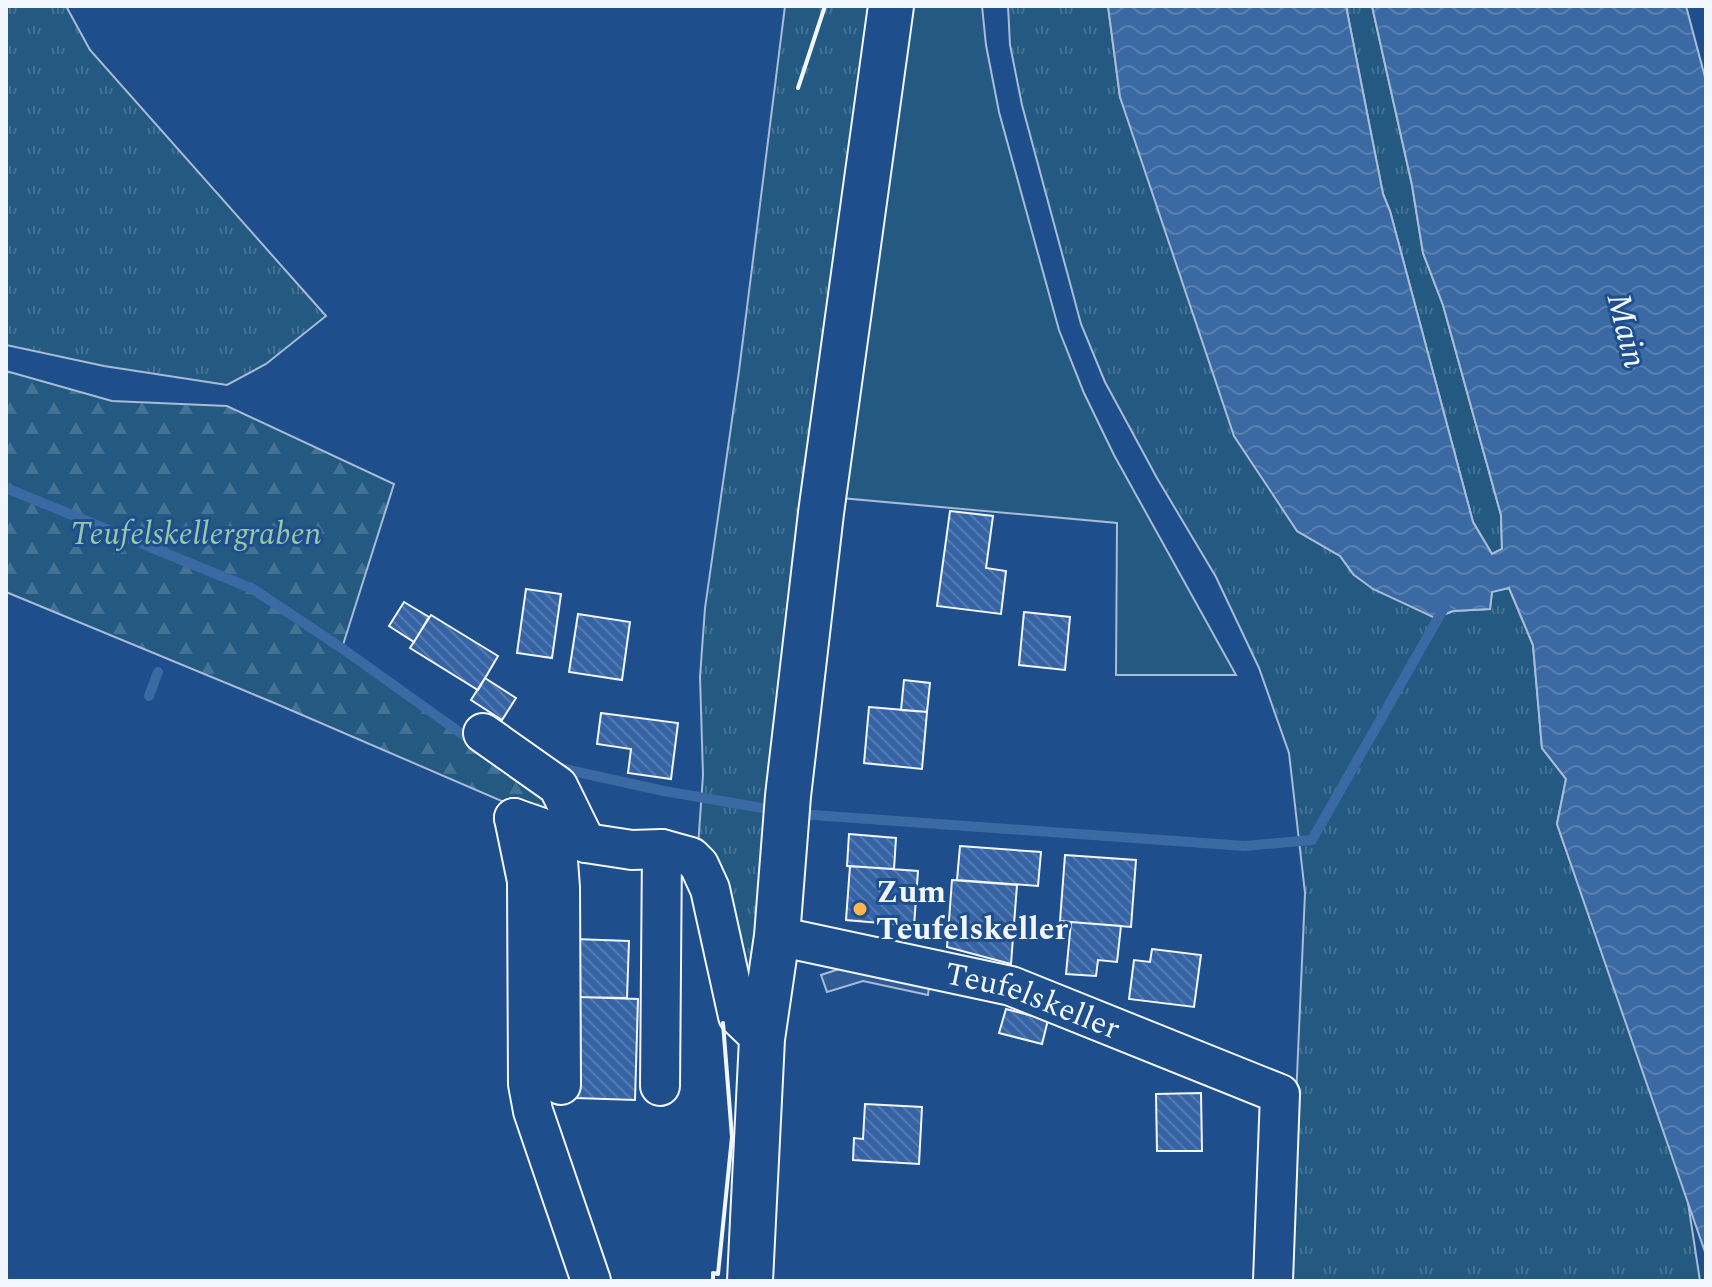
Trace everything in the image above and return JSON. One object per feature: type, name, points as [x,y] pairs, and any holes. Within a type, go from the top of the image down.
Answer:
[{"type":"main road","points":[[750,1281],[762,1039],[777,936],[786,825],[821,513],[891,6]]},
{"type":"street","points":[[483,733],[558,786],[571,838],[560,888],[561,1085]]},
{"type":"street","points":[[591,1281],[533,1111],[528,1084],[527,881],[514,818],[571,838],[632,850],[662,849],[691,857],[699,865],[710,889],[738,1016],[762,1039]]},
{"type":"street","points":[[660,1086],[662,849]]},
{"type":"street","name":"Teufelskeller","points":[[777,936],[1011,986],[1280,1094],[1273,1281]]},
{"type":"green space","points":[[6,6],[66,6],[90,50],[326,316],[266,364],[227,385],[104,366],[6,345]]},
{"type":"green space","points":[[785,6],[879,6],[760,980],[740,980],[698,847],[703,775],[700,677],[705,608],[739,371]]},
{"type":"green space","points":[[910,6],[982,6],[999,112],[1059,330],[1084,393],[1114,455],[1236,675],[1116,675],[1117,523],[841,498]]},
{"type":"green space","points":[[1008,6],[1108,6],[1120,97],[1297,531],[1340,556],[1354,575],[1435,618],[1453,611],[1490,609],[1492,591],[1509,588],[1533,645],[1542,748],[1566,779],[1557,824],[1687,1196],[1700,1281],[1288,1281],[1305,893],[1289,753],[1259,668],[1216,577],[1105,382],[1081,324],[1022,105],[1010,45]]},
{"type":"green space","points":[[1346,6],[1372,6],[1412,185],[1423,253],[1443,305],[1501,515],[1502,549],[1492,554],[1473,522],[1383,194]]},
{"type":"green space","name":"Teufelskellergraben","points":[[6,371],[112,401],[227,406],[394,484],[342,648],[490,753],[544,765],[548,821],[6,592]]},
{"type":"shaded area","points":[[864,961],[930,978],[928,995],[863,981],[827,992],[821,975]]},
{"type":"water","name":"Main","points":[[1108,6],[1346,6],[1383,194],[1473,522],[1492,554],[1502,549],[1501,515],[1443,305],[1423,253],[1412,185],[1372,6],[1686,6],[1706,81],[1706,1255],[1557,824],[1566,779],[1542,748],[1533,645],[1509,588],[1492,592],[1490,609],[1453,611],[1435,618],[1373,589],[1354,575],[1340,556],[1297,531],[1234,436],[1120,97]]},
{"type":"building","points":[[950,511],[993,516],[986,568],[1006,571],[1001,614],[937,606]]},
{"type":"building","points":[[526,589],[561,594],[552,658],[517,653]]},
{"type":"building","points":[[404,602],[429,617],[414,642],[389,626]]},
{"type":"building","points":[[1024,612],[1070,617],[1065,670],[1019,665]]},
{"type":"building","points":[[578,614],[630,622],[622,680],[569,672]]},
{"type":"building","points":[[431,615],[498,656],[478,690],[410,648]]},
{"type":"building","points":[[485,678],[516,698],[502,720],[471,700]]},
{"type":"building","points":[[904,680],[930,683],[927,712],[901,710]]},
{"type":"building","points":[[869,707],[927,712],[922,769],[864,763]]},
{"type":"building","points":[[601,713],[678,723],[671,779],[628,773],[631,749],[597,744]]},
{"type":"building","points":[[849,834],[896,838],[894,869],[847,866]]},
{"type":"building","points":[[960,846],[1041,852],[1038,886],[957,880]]},
{"type":"building","points":[[1065,855],[1136,860],[1131,927],[1060,921]]},
{"type":"building","points":[[850,866],[918,871],[914,926],[846,920]]},
{"type":"building","points":[[952,880],[1017,885],[1011,964],[947,947]]},
{"type":"building","points":[[1071,922],[1121,926],[1117,962],[1098,960],[1096,976],[1066,974]]},
{"type":"building","points":[[575,939],[629,941],[627,998],[574,997]]},
{"type":"building","points":[[1152,949],[1201,955],[1194,1007],[1129,999],[1134,960],[1150,962]]},
{"type":"building","points":[[579,997],[638,999],[635,1100],[576,1098]]},
{"type":"building","points":[[1006,1009],[1048,1020],[1042,1044],[999,1033]]},
{"type":"building","points":[[1201,1093],[1202,1151],[1157,1151],[1156,1094]]},
{"type":"building","points":[[865,1104],[922,1107],[919,1164],[853,1160],[854,1138],[863,1139]]},
{"type":"waterway","points":[[6,488],[253,589],[476,744]]},
{"type":"waterway","points":[[799,814],[1245,846],[1312,840],[1445,606]]},
{"type":"waterway","points":[[149,696],[158,672]]},
{"type":"waterway","points":[[559,768],[664,791],[779,811]]},
{"type":"wall","points":[[798,88],[825,6]]},
{"type":"wall","points":[[713,1281],[713,1273],[718,1274],[732,1137],[723,1023]]},
{"type":"place","name":"Zum Teufelskeller","points":[[860,909]]}]
